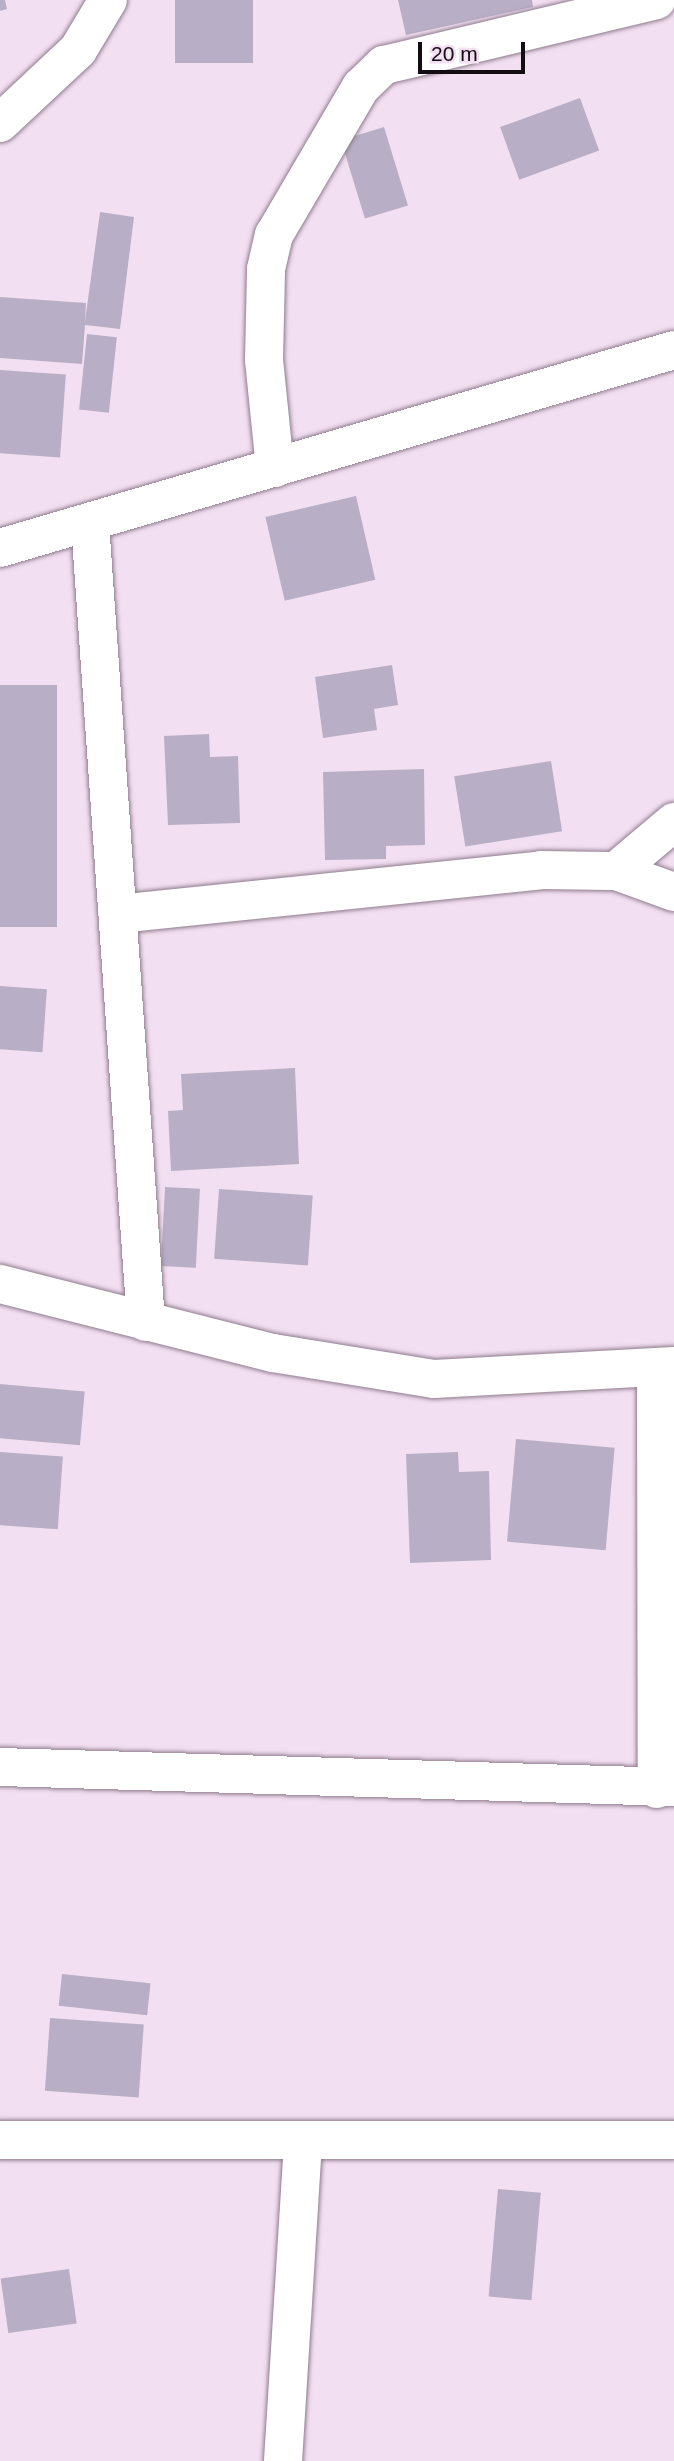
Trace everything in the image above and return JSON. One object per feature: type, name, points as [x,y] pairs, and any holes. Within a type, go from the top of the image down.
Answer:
[{"type":"street","points":[[0,123],[78,50],[108,0]]},
{"type":"street","points":[[275,468],[264,360],[266,269],[274,235],[361,87],[384,65],[656,0]]},
{"type":"street","points":[[0,548],[674,350]]},
{"type":"street","points":[[90,523],[146,1322]]},
{"type":"street","points":[[616,871],[674,822]]},
{"type":"street","points":[[118,914],[541,870],[616,871],[674,892]]},
{"type":"street","points":[[0,1284],[273,1353],[434,1378],[665,1367],[666,1788],[0,1767]]},
{"type":"street","points":[[0,2140],[674,2140]]},
{"type":"street","points":[[283,2461],[303,2142]]},
{"type":"building","points":[[0,0],[5,0],[7,9],[0,11]]},
{"type":"building","points":[[175,0],[253,0],[253,63],[175,63]]},
{"type":"building","points":[[398,0],[532,0],[533,7],[406,35]]},
{"type":"building","points":[[580,98],[599,151],[519,180],[500,127]]},
{"type":"building","points":[[384,127],[408,205],[365,219],[341,140]]},
{"type":"building","points":[[100,212],[134,217],[120,329],[85,325],[82,364],[0,358],[0,297],[86,303],[85,321]]},
{"type":"building","points":[[87,334],[117,337],[109,413],[79,410]]},
{"type":"building","points":[[0,370],[66,375],[60,457],[0,453]]},
{"type":"building","points":[[356,496],[375,580],[285,601],[265,517]]},
{"type":"building","points":[[392,665],[398,705],[374,709],[377,730],[323,738],[315,677]]},
{"type":"building","points":[[0,685],[57,685],[57,927],[0,927]]},
{"type":"building","points":[[209,734],[210,757],[238,756],[240,823],[168,825],[164,736]]},
{"type":"building","points":[[551,761],[562,831],[465,846],[454,776]]},
{"type":"building","points":[[424,769],[425,845],[386,846],[386,859],[325,860],[323,772]]},
{"type":"building","points":[[0,986],[47,989],[42,1052],[0,1049]]},
{"type":"building","points":[[295,1068],[299,1164],[171,1171],[168,1111],[183,1110],[181,1074]]},
{"type":"building","points":[[165,1187],[200,1189],[196,1268],[161,1266]]},
{"type":"building","points":[[219,1189],[313,1196],[308,1265],[214,1259]]},
{"type":"building","points":[[0,1384],[85,1391],[80,1445],[0,1438]]},
{"type":"building","points":[[516,1439],[615,1448],[606,1550],[507,1542]]},
{"type":"building","points":[[0,1452],[63,1456],[58,1529],[0,1525]]},
{"type":"building","points":[[458,1452],[459,1472],[489,1471],[491,1560],[410,1563],[406,1454]]},
{"type":"building","points":[[62,1974],[151,1983],[147,2015],[59,2006]]},
{"type":"building","points":[[50,2018],[144,2025],[139,2097],[45,2091]]},
{"type":"building","points":[[498,2189],[541,2193],[531,2300],[489,2297]]},
{"type":"building","points":[[69,2269],[77,2323],[8,2333],[1,2279]]}]
